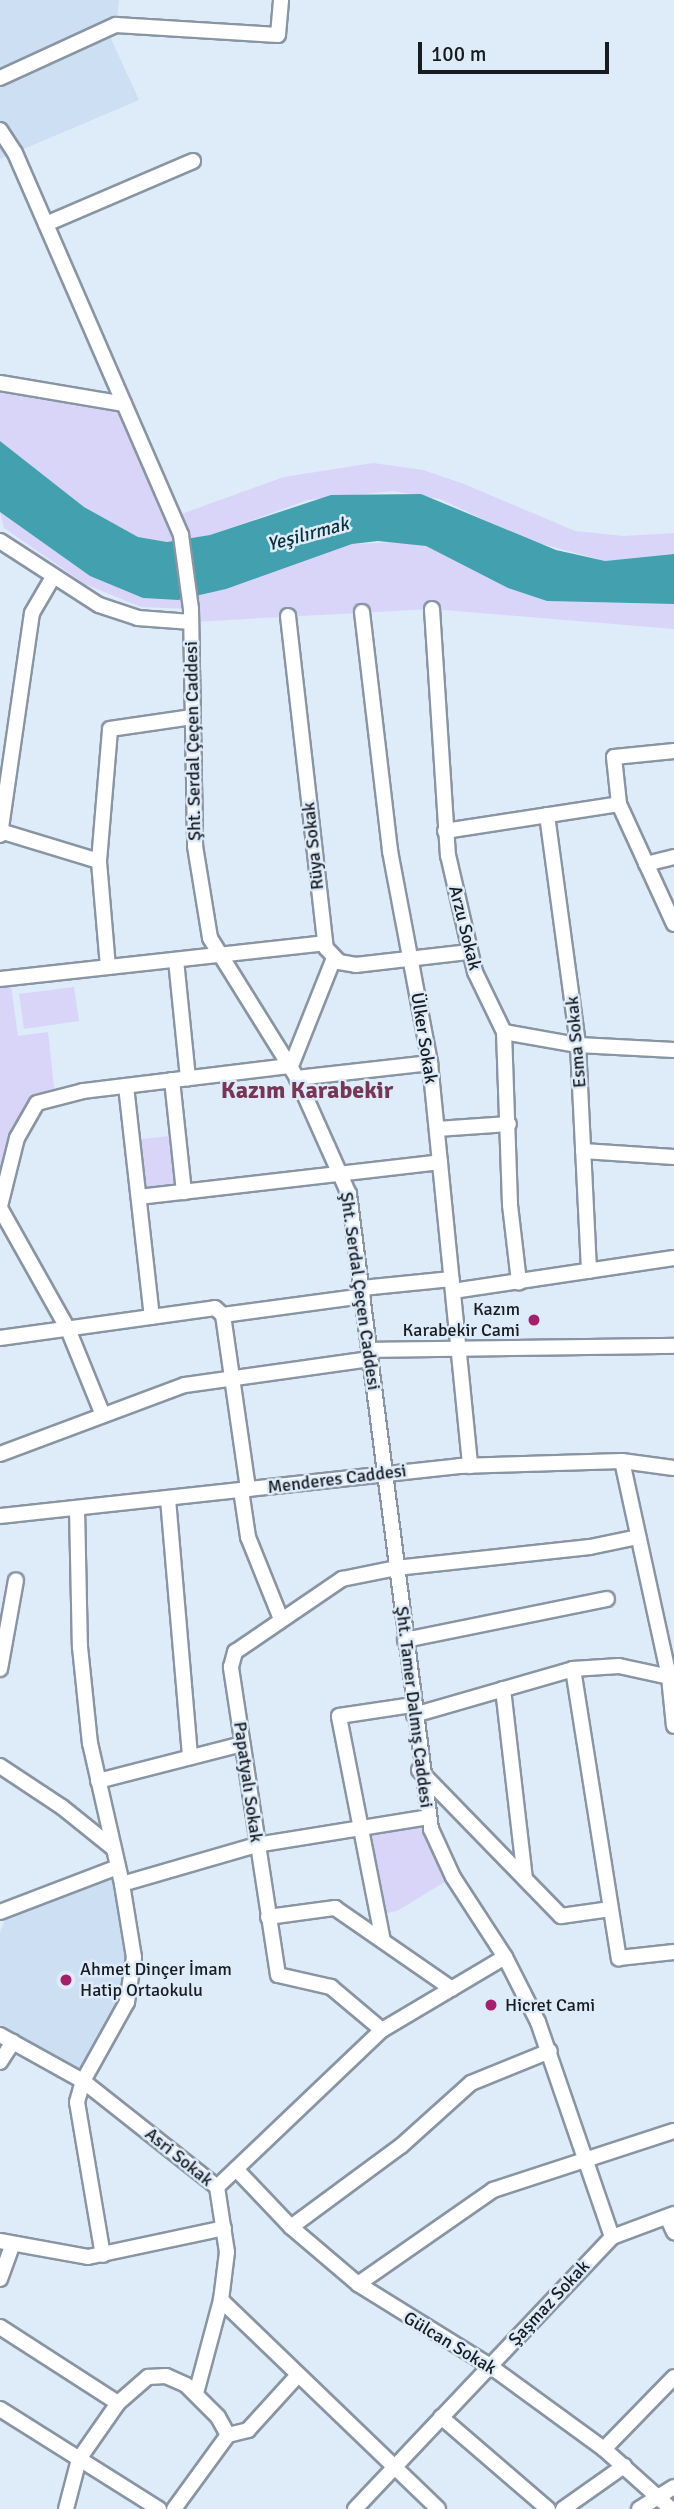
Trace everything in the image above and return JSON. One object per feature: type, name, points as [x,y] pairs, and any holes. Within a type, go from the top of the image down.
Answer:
[{"type":"street","points":[[0,78],[116,25],[278,35],[281,0]]},
{"type":"street","points":[[0,130],[15,153],[124,404]]},
{"type":"street","points":[[46,225],[193,161]]},
{"type":"street","points":[[0,383],[124,404]]},
{"type":"street","name":"Şht. Serdal Çeçen Caddesi","points":[[124,404],[181,535],[190,599],[199,888],[218,955],[294,1072],[342,1173],[363,1292],[384,1473]]},
{"type":"street","points":[[0,541],[53,576],[118,613],[191,621]]},
{"type":"street","points":[[53,576],[32,613],[0,833],[99,861]]},
{"type":"street","name":"Arzu Sokak","points":[[432,609],[445,831],[469,952],[504,1032],[510,1205],[519,1282]]},
{"type":"street","name":"Ülker Sokak","points":[[362,611],[390,851],[430,1063],[470,1466]]},
{"type":"street","name":"Rüya Sokak","points":[[288,615],[324,943],[334,958]]},
{"type":"street","points":[[108,967],[99,861],[110,730],[192,717]]},
{"type":"street","points":[[674,751],[614,757],[619,804],[674,924]]},
{"type":"street","points":[[445,831],[619,804]]},
{"type":"street","name":"Esma Sokak","points":[[547,815],[578,1045],[589,1271]]},
{"type":"street","points":[[646,864],[674,857]]},
{"type":"street","points":[[0,979],[324,943]]},
{"type":"street","points":[[294,1072],[334,958],[356,965],[469,952]]},
{"type":"street","points":[[176,960],[188,1078]]},
{"type":"street","points":[[504,1032],[578,1045],[674,1050]]},
{"type":"street","points":[[103,1415],[68,1329],[0,1207],[17,1138],[32,1107],[62,1095],[188,1078],[430,1063]]},
{"type":"street","points":[[172,1080],[184,1192]]},
{"type":"street","points":[[126,1086],[152,1317]]},
{"type":"street","points":[[437,1129],[509,1124]]},
{"type":"street","points":[[583,1151],[674,1157]]},
{"type":"street","points":[[139,1197],[440,1162]]},
{"type":"street","points":[[223,1315],[363,1292],[519,1282],[674,1258]]},
{"type":"street","points":[[0,1338],[215,1308],[223,1315],[233,1379],[248,1537],[281,1619]]},
{"type":"street","points":[[0,1454],[185,1385],[369,1354],[458,1347],[674,1346]]},
{"type":"street","points":[[622,1461],[671,1678],[674,1726]]},
{"type":"street","name":"Menderes Caddesi","points":[[0,1516],[384,1473],[470,1466],[622,1461],[674,1468]]},
{"type":"street","name":"Şht. Tamer Dalmış Caddesi","points":[[384,1473],[419,1770],[428,1816],[453,1877],[505,1957],[550,2051],[612,2237]]},
{"type":"street","points":[[168,1499],[190,1758]]},
{"type":"street","points":[[77,1508],[80,1647],[98,1781],[122,1884],[133,1948],[131,1986],[118,2021],[83,2081],[77,2102],[103,2255]]},
{"type":"street","name":"Papatyalı Sokak","points":[[382,2030],[331,1987],[278,1975],[256,1845],[233,1656],[239,1647],[342,1579],[396,1568],[518,1557],[638,1536]]},
{"type":"street","points":[[0,1669],[16,1580]]},
{"type":"street","points":[[405,1640],[607,1599]]},
{"type":"street","points":[[383,1941],[358,1828],[338,1716],[413,1710],[573,1669],[618,1666],[671,1678]]},
{"type":"street","points":[[573,1669],[620,1958],[674,1952]]},
{"type":"street","points":[[503,1689],[525,1880]]},
{"type":"street","points":[[98,1781],[242,1744]]},
{"type":"street","points":[[0,1766],[62,1807],[113,1848]]},
{"type":"street","points":[[419,1770],[561,1916],[611,1909]]},
{"type":"street","points":[[122,1884],[256,1845],[428,1816]]},
{"type":"street","points":[[0,1912],[118,1867]]},
{"type":"street","points":[[268,1917],[335,1908],[452,1989]]},
{"type":"street","points":[[217,2188],[382,2030],[505,1957]]},
{"type":"street","name":"Asri Sokak","points":[[0,2035],[83,2081],[217,2188],[228,2252],[221,2300],[196,2393]]},
{"type":"street","points":[[0,2062],[13,2042]]},
{"type":"street","points":[[291,2227],[401,2146],[471,2082],[550,2051]]},
{"type":"street","points":[[358,2284],[493,2190],[587,2156],[674,2131]]},
{"type":"street","name":"Gülcan Sokak","points":[[236,2169],[291,2227],[358,2284],[490,2366],[604,2449],[671,2509]]},
{"type":"street","points":[[671,2215],[674,2232]]},
{"type":"street","name":"Şaşmaz Sokak","points":[[355,2509],[612,2237],[671,2215]]},
{"type":"street","points":[[0,2279],[6,2244],[73,2256],[103,2255],[224,2228]]},
{"type":"street","points":[[221,2300],[438,2509]]},
{"type":"street","points":[[0,2328],[118,2403]]},
{"type":"street","points":[[66,2509],[79,2459],[118,2403],[156,2375],[176,2379],[196,2393],[228,2435]]},
{"type":"street","points":[[174,2509],[228,2435],[248,2431],[298,2375]]},
{"type":"street","points":[[604,2449],[674,2377]]},
{"type":"street","points":[[0,2409],[159,2509]]},
{"type":"street","points":[[441,2417],[548,2509]]},
{"type":"street","points":[[563,2509],[624,2466]]},
{"type":"street","points":[[639,2509],[674,2487]]},
{"type":"shaded area","points":[[0,0],[119,0],[116,25],[107,30],[139,100],[0,159]]},
{"type":"shaded area","points":[[0,393],[128,414],[173,517],[284,477],[373,463],[423,470],[464,484],[575,531],[624,536],[674,533],[674,554],[605,561],[527,540],[440,499],[393,491],[308,500],[211,535],[167,542],[138,537],[84,507],[0,441]]},
{"type":"shaded area","points":[[0,512],[90,576],[143,598],[175,600],[209,593],[352,544],[400,542],[426,546],[508,588],[547,601],[674,604],[674,629],[432,609],[191,622],[190,609],[141,607],[85,584],[4,528]]},
{"type":"shaded area","points":[[10,978],[18,1036],[48,1032],[55,1096],[37,1103],[0,1206],[0,979]]},
{"type":"shaded area","points":[[74,987],[79,1021],[24,1029],[19,994]]},
{"type":"shaded area","points":[[178,1135],[184,1192],[139,1197],[132,1140]]},
{"type":"shaded area","points":[[428,1817],[453,1877],[397,1911],[377,1915],[358,1827]]},
{"type":"shaded area","name":"Ahmet Dinçer İmam Hatip Ortaokulu","points":[[118,1867],[133,1973],[83,2081],[0,2035],[0,1933],[9,1908]]},
{"type":"water","name":"Yeşilırmak","points":[[0,441],[84,507],[138,537],[167,542],[210,535],[331,495],[421,494],[556,550],[605,561],[674,554],[674,604],[547,601],[508,588],[426,546],[378,541],[352,544],[226,589],[178,600],[143,598],[90,576],[0,512]]},
{"type":"place","name":"Kazım Karabekir Cami","points":[[534,1320]]},
{"type":"place","name":"Ahmet Dinçer İmam Hatip Ortaokulu","points":[[66,1980]]},
{"type":"place","name":"Hicret Cami","points":[[491,2005]]},
{"type":"district","name":"Kazım Karabekir","points":[[307,1091]]}]
